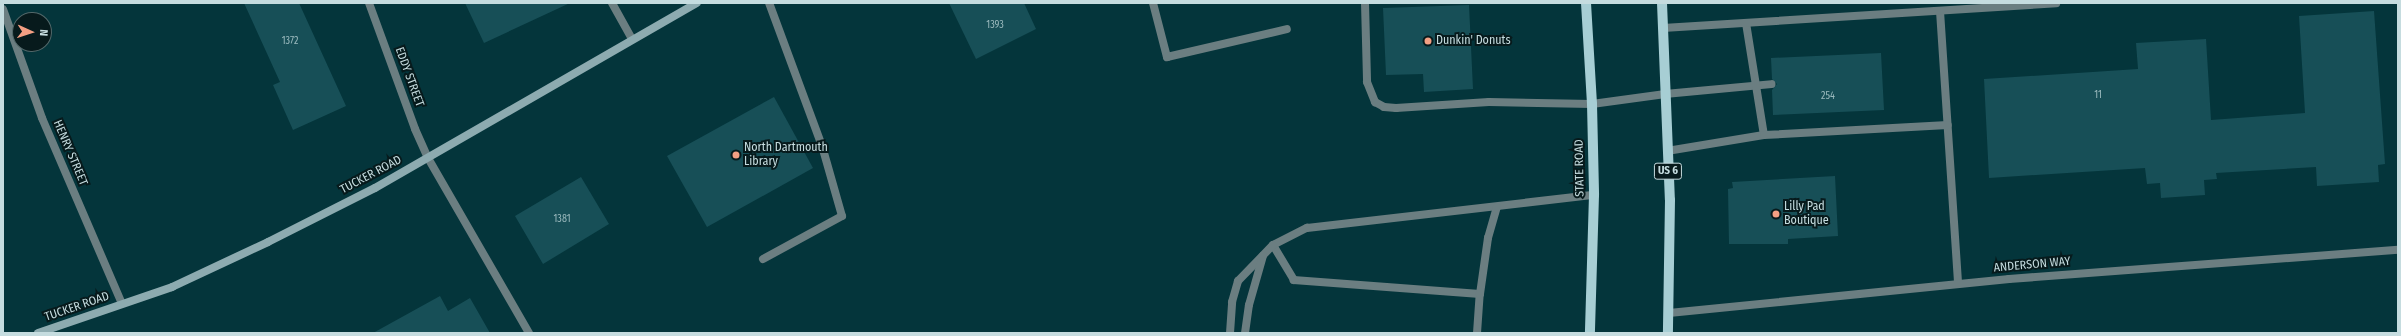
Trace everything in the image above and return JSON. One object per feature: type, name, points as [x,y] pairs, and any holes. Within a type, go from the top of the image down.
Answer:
[{"type":"main road","name":"TUCKER ROAD","points":[[38,333],[172,287],[268,242],[375,188],[697,3]]},
{"type":"main road","name":"STATE ROAD","points":[[1586,3],[1592,104],[1594,195],[1590,333]]},
{"type":"main road","name":"US 6","points":[[1662,3],[1670,200],[1668,333]]},
{"type":"street","name":"EDDY STREET","points":[[369,3],[415,129],[428,158],[529,333]]},
{"type":"street","points":[[612,3],[632,40]]},
{"type":"street","points":[[763,259],[842,216],[822,146],[769,3]]},
{"type":"street","points":[[1153,3],[1167,57],[1286,29]]},
{"type":"street","points":[[1365,3],[1367,82],[1375,102],[1384,107],[1396,108],[1488,102],[1592,104],[1665,94],[1772,84]]},
{"type":"street","points":[[1663,28],[2056,3]]},
{"type":"street","name":"HENRY STREET","points":[[3,9],[42,118],[122,304]]},
{"type":"street","points":[[1940,10],[1958,283]]},
{"type":"street","points":[[1746,23],[1764,135]]},
{"type":"street","points":[[1667,151],[1764,135],[1948,125]]},
{"type":"street","points":[[1230,333],[1232,308],[1238,281],[1273,245],[1307,228],[1594,195]]},
{"type":"street","points":[[1477,333],[1480,294],[1488,238],[1497,207]]},
{"type":"street","points":[[1273,245],[1294,280],[1480,294]]},
{"type":"street","name":"ANDERSON WAY","points":[[1669,313],[1958,283],[2398,250]]},
{"type":"street","points":[[1245,333],[1249,305],[1263,255]]},
{"type":"building","points":[[244,3],[299,3],[346,106],[293,130],[273,85],[280,82]]},
{"type":"building","points":[[465,3],[570,3],[484,43]]},
{"type":"building","points":[[949,3],[1024,3],[1036,29],[976,59]]},
{"type":"building","name":"Dunkin' Donuts","points":[[1469,5],[1473,89],[1424,92],[1423,74],[1386,75],[1383,8]]},
{"type":"building","points":[[2374,11],[2385,164],[2378,165],[2379,182],[2317,186],[2316,167],[2216,173],[2217,179],[2204,180],[2205,195],[2161,198],[2160,183],[2147,184],[2145,168],[1989,178],[1984,79],[2138,69],[2136,43],[2206,39],[2211,120],[2305,113],[2299,16]]},
{"type":"building","points":[[1881,53],[1884,110],[1773,115],[1772,90],[1777,84],[1772,79],[1771,58]]},
{"type":"building","points":[[774,97],[813,168],[707,227],[667,156]]},
{"type":"building","points":[[1835,176],[1838,236],[1788,239],[1788,244],[1729,244],[1728,189],[1733,188],[1732,182]]},
{"type":"building","points":[[581,177],[609,224],[543,264],[515,216]]},
{"type":"building","points":[[440,296],[448,311],[470,298],[490,333],[373,333]]},
{"type":"place","name":"Dunkin' Donuts","points":[[1428,41]]},
{"type":"place","name":"North Dartmouth Library","points":[[736,155]]},
{"type":"place","name":"Lilly Pad Boutique","points":[[1776,214]]}]
